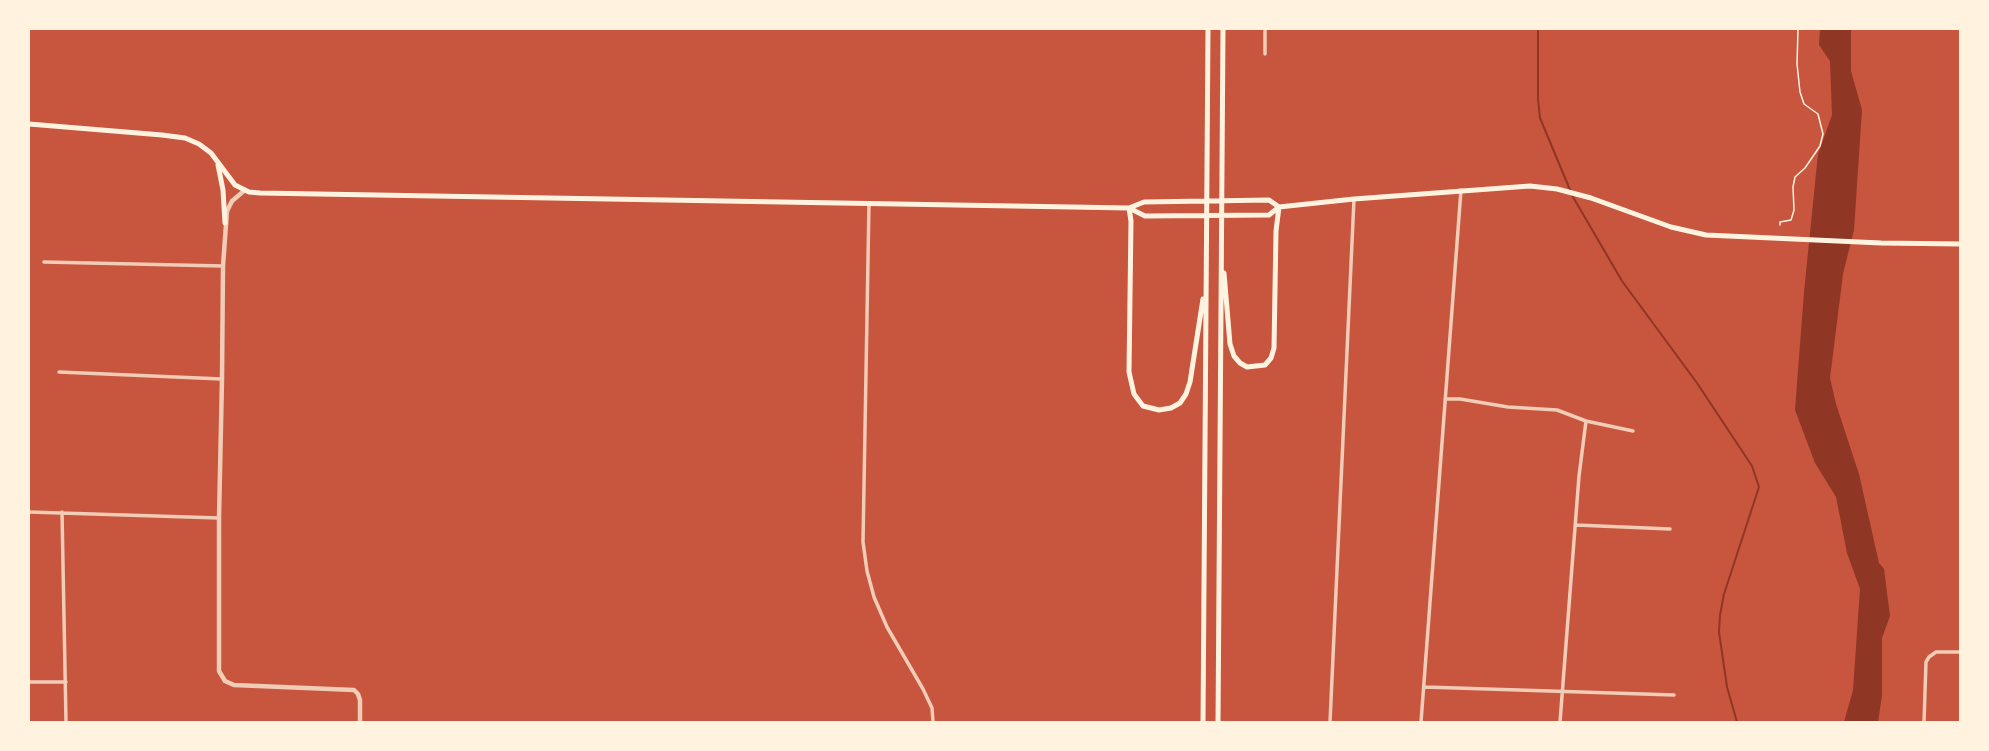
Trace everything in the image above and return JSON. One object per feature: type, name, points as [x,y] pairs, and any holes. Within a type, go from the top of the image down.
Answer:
[{"type":"main road","points":[[1203,722],[1208,29]]},
{"type":"main road","points":[[1218,722],[1223,29]]},
{"type":"main road","points":[[29,124],[179,137],[199,144],[216,158],[231,181],[245,190],[270,194],[1129,208],[1144,202],[1269,200],[1279,207]]},
{"type":"main road","points":[[216,158],[223,190],[225,223]]},
{"type":"main road","points":[[1129,208],[1145,216],[1269,215],[1279,207],[1354,199],[1522,186],[1557,189],[1591,198],[1683,230],[1716,236],[1881,243],[1960,244]]},
{"type":"main road","points":[[1221,242],[1232,351],[1236,360],[1243,365],[1260,367],[1268,363],[1274,348],[1276,231],[1279,207]]},
{"type":"main road","points":[[1129,208],[1131,221],[1129,372],[1134,394],[1143,406],[1159,410],[1171,408],[1180,403],[1186,394],[1190,382],[1205,281]]},
{"type":"street","points":[[1265,54],[1266,29]]},
{"type":"street","points":[[245,190],[235,198],[229,206],[225,223],[218,518],[219,666],[222,678],[228,684],[354,690],[358,694],[360,722]]},
{"type":"street","points":[[1421,722],[1425,687],[1461,190]]},
{"type":"street","points":[[1330,722],[1354,199]]},
{"type":"street","points":[[869,203],[863,542],[866,564],[874,597],[887,627],[923,689],[932,708],[933,722]]},
{"type":"street","points":[[44,262],[223,266]]},
{"type":"street","points":[[59,372],[222,379]]},
{"type":"street","points":[[1445,399],[1460,398],[1508,407],[1557,410],[1586,421],[1633,431]]},
{"type":"street","points":[[1560,722],[1586,421]]},
{"type":"street","points":[[29,512],[218,518]]},
{"type":"street","points":[[62,512],[66,722]]},
{"type":"street","points":[[1576,525],[1670,529]]},
{"type":"street","points":[[1924,722],[1926,662],[1931,654],[1936,652],[1960,652]]},
{"type":"street","points":[[29,682],[66,682]]},
{"type":"street","points":[[1425,687],[1674,695]]},
{"type":"path","points":[[1780,225],[1780,222],[1791,220],[1794,210],[1793,187],[1795,177],[1805,168],[1820,146],[1823,134],[1818,114],[1804,104],[1800,92],[1796,64],[1798,29]]},
{"type":"shaded area","points":[[1820,29],[1851,29],[1851,71],[1862,110],[1854,230],[1843,274],[1830,378],[1836,404],[1859,474],[1879,563],[1884,569],[1890,616],[1882,638],[1882,696],[1878,722],[1844,722],[1853,690],[1860,589],[1847,553],[1836,497],[1815,463],[1795,410],[1804,292],[1818,154],[1832,115],[1830,61],[1819,45]]},
{"type":"waterway","points":[[1538,29],[1538,99],[1540,118],[1573,197],[1622,281],[1697,383],[1752,466],[1759,487],[1724,594],[1720,615],[1719,632],[1727,687],[1737,722]]}]
